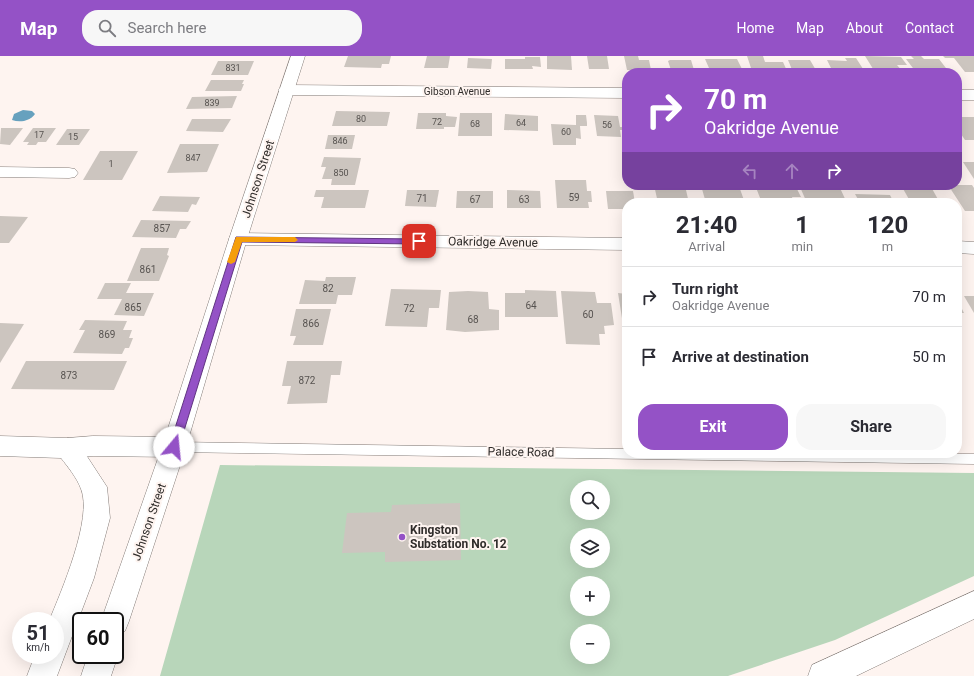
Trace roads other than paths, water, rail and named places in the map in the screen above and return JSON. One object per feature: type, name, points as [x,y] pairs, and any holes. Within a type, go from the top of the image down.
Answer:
[{"type":"main road","name":"Johnson Street","points":[[118,612],[174,447],[238,239],[298,56]]},
{"type":"main road","name":"Gibson Avenue","points":[[286,90],[622,93]]},
{"type":"main road","points":[[962,95],[974,95]]},
{"type":"main road","points":[[0,172],[69,173]]},
{"type":"main road","name":"Oakridge Avenue","points":[[238,239],[622,244]]},
{"type":"main road","points":[[962,248],[974,248]]},
{"type":"main road","name":"Palace Road","points":[[0,446],[68,448],[93,446],[174,447]]},
{"type":"main road","points":[[64,620],[80,578],[97,518],[94,487],[68,448]]},
{"type":"main road","points":[[823,676],[974,605]]},
{"type":"main road","points":[[42,676],[47,664]]},
{"type":"main road","points":[[96,676],[101,664]]},
{"type":"lane","name":"Palace Road","points":[[174,447],[622,454]]},
{"type":"lane","name":"Palace Road","points":[[907,458],[974,459]]},
{"type":"water","points":[[23,110],[32,111],[35,114],[25,121],[12,120],[14,114]]},
{"type":"place","name":"Kingston Substation No. 12","points":[[402,537]]}]
